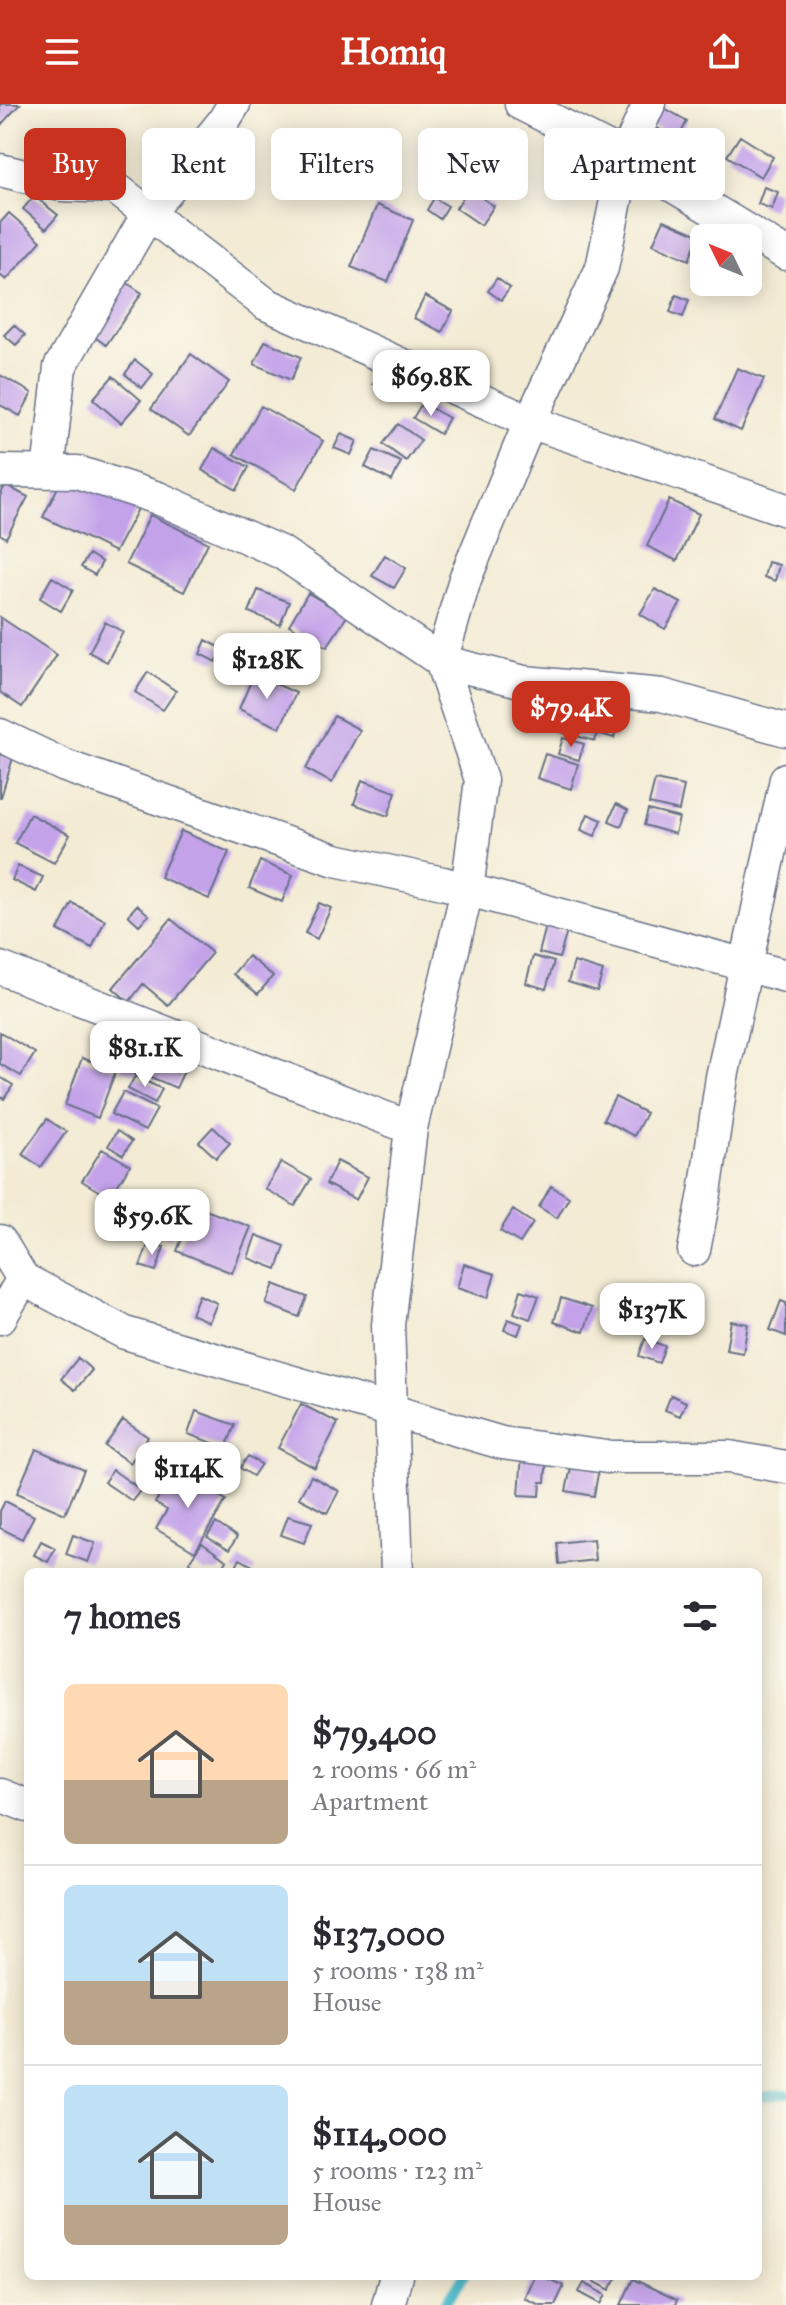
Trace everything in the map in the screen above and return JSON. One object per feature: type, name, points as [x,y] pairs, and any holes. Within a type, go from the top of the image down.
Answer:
[{"type":"street","points":[[48,472],[60,367],[148,214],[223,122],[234,104]]},
{"type":"street","points":[[521,104],[568,128]]},
{"type":"street","points":[[638,128],[649,104]]},
{"type":"street","points":[[0,170],[61,185],[114,187],[266,304],[530,422],[786,510]]},
{"type":"street","points":[[397,1568],[388,1325],[411,1128],[467,890],[481,780],[441,661],[465,579],[530,422],[602,268],[616,200]]},
{"type":"street","points":[[696,200],[786,254]]},
{"type":"street","points":[[0,471],[77,472],[158,498],[282,553],[441,661],[524,682],[662,695],[786,730]]},
{"type":"street","points":[[0,735],[65,766],[335,860],[467,890],[786,976]]},
{"type":"street","points":[[694,1250],[722,1077],[786,779]]},
{"type":"street","points":[[0,968],[411,1128]]},
{"type":"street","points":[[0,1241],[23,1279],[125,1333],[502,1443],[607,1457],[729,1457],[786,1467]]},
{"type":"street","points":[[0,1318],[23,1279]]},
{"type":"street","points":[[0,1795],[24,1804]]},
{"type":"street","points":[[388,2305],[395,2280]]},
{"type":"building","points":[[0,104],[20,104],[0,126]]},
{"type":"building","points":[[659,105],[687,121],[684,128],[657,128],[649,124]]},
{"type":"building","points":[[740,136],[773,157],[761,177],[727,156]]},
{"type":"building","points":[[764,187],[778,192],[772,209],[758,204]]},
{"type":"building","points":[[31,200],[39,200],[58,215],[46,229],[23,209]]},
{"type":"building","points":[[433,200],[448,206],[440,219],[427,210]]},
{"type":"building","points":[[461,200],[485,200],[494,206],[481,225],[456,208]]},
{"type":"building","points":[[377,205],[413,220],[388,282],[351,267]]},
{"type":"building","points":[[9,213],[41,241],[6,280],[0,275],[0,223]]},
{"type":"building","points":[[664,220],[690,231],[689,260],[653,244]]},
{"type":"building","points":[[497,278],[510,288],[501,300],[488,291]]},
{"type":"building","points":[[124,281],[142,293],[106,345],[89,333]]},
{"type":"building","points":[[676,295],[689,300],[683,317],[670,312]]},
{"type":"building","points":[[425,296],[453,311],[442,332],[414,318]]},
{"type":"building","points":[[14,325],[25,335],[16,345],[4,335]]},
{"type":"building","points":[[265,341],[301,357],[291,380],[254,364]]},
{"type":"building","points":[[191,354],[229,382],[189,436],[151,409]]},
{"type":"building","points":[[384,359],[421,375],[411,400],[373,384]]},
{"type":"building","points":[[135,360],[153,374],[142,388],[125,374]]},
{"type":"building","points":[[737,368],[764,379],[741,431],[715,419]]},
{"type":"building","points":[[0,375],[32,393],[20,416],[0,405]]},
{"type":"building","points":[[113,376],[141,400],[121,423],[93,399]]},
{"type":"building","points":[[422,403],[449,418],[440,434],[413,418]]},
{"type":"building","points":[[261,406],[323,441],[296,489],[234,454]]},
{"type":"building","points":[[398,424],[421,440],[406,461],[383,444]]},
{"type":"building","points":[[341,434],[357,441],[351,455],[334,448]]},
{"type":"building","points":[[214,448],[249,467],[237,490],[202,470]]},
{"type":"building","points":[[374,450],[401,462],[392,481],[365,467]]},
{"type":"building","points":[[65,473],[138,509],[115,552],[43,517]]},
{"type":"building","points":[[5,485],[28,497],[6,538],[0,534],[0,496]]},
{"type":"building","points":[[669,500],[699,514],[677,561],[647,546]]},
{"type":"building","points":[[150,515],[208,543],[184,592],[126,564]]},
{"type":"building","points":[[89,554],[102,562],[95,575],[81,567]]},
{"type":"building","points":[[385,555],[406,568],[394,588],[372,576]]},
{"type":"building","points":[[768,562],[779,565],[775,581],[764,577]]},
{"type":"building","points":[[52,577],[73,590],[61,611],[40,598]]},
{"type":"building","points":[[655,589],[681,603],[665,629],[640,614]]},
{"type":"building","points":[[258,590],[289,602],[280,625],[249,612]]},
{"type":"building","points":[[308,593],[347,616],[327,647],[289,625]]},
{"type":"building","points":[[0,617],[57,655],[22,707],[0,692]]},
{"type":"building","points":[[105,622],[123,632],[107,662],[89,652]]},
{"type":"building","points":[[206,640],[223,649],[216,662],[200,654]]},
{"type":"building","points":[[148,672],[176,691],[163,710],[135,692]]},
{"type":"building","points":[[254,674],[296,693],[280,728],[239,709]]},
{"type":"building","points":[[586,691],[624,702],[614,738],[597,733],[595,741],[550,729],[558,703],[581,709]]},
{"type":"building","points":[[334,716],[360,730],[332,783],[306,769]]},
{"type":"building","points":[[563,738],[584,744],[579,760],[558,754]]},
{"type":"building","points":[[0,754],[13,758],[1,797],[0,797]]},
{"type":"building","points":[[545,754],[578,764],[571,789],[537,778]]},
{"type":"building","points":[[362,780],[396,792],[388,816],[354,804]]},
{"type":"building","points":[[655,780],[684,786],[679,811],[649,804]]},
{"type":"building","points":[[616,804],[628,810],[621,826],[609,821]]},
{"type":"building","points":[[648,810],[679,818],[675,834],[644,825]]},
{"type":"building","points":[[30,814],[70,835],[54,863],[15,843]]},
{"type":"building","points":[[588,814],[602,820],[595,836],[581,830]]},
{"type":"building","points":[[181,831],[229,852],[209,899],[160,877]]},
{"type":"building","points":[[260,861],[293,875],[282,902],[249,888]]},
{"type":"building","points":[[18,866],[43,877],[36,892],[12,880]]},
{"type":"building","points":[[72,903],[105,920],[92,948],[58,930]]},
{"type":"building","points":[[319,903],[331,908],[317,939],[305,933]]},
{"type":"building","points":[[137,905],[149,915],[139,925],[128,915]]},
{"type":"building","points":[[171,919],[212,953],[168,1005],[143,984],[129,1002],[113,988]]},
{"type":"building","points":[[546,926],[567,932],[559,958],[539,953]]},
{"type":"building","points":[[248,956],[273,976],[258,994],[233,974]]},
{"type":"building","points":[[533,956],[554,962],[546,989],[526,983]]},
{"type":"building","points":[[574,962],[603,971],[597,991],[568,982]]},
{"type":"building","points":[[0,1032],[35,1053],[21,1076],[0,1064]]},
{"type":"building","points":[[131,1041],[145,1045],[136,1074],[121,1070]]},
{"type":"building","points":[[161,1046],[190,1058],[176,1088],[148,1076]]},
{"type":"building","points":[[82,1058],[116,1070],[98,1118],[65,1105]]},
{"type":"building","points":[[135,1076],[162,1089],[155,1103],[128,1089]]},
{"type":"building","points":[[0,1077],[13,1085],[4,1099],[0,1096]]},
{"type":"building","points":[[123,1092],[157,1109],[145,1131],[111,1114]]},
{"type":"building","points":[[615,1097],[646,1113],[634,1136],[603,1120]]},
{"type":"building","points":[[47,1119],[66,1132],[41,1167],[22,1154]]},
{"type":"building","points":[[213,1127],[230,1143],[216,1158],[199,1142]]},
{"type":"building","points":[[117,1131],[132,1141],[123,1155],[108,1146]]},
{"type":"building","points":[[102,1149],[130,1165],[110,1198],[82,1181]]},
{"type":"building","points":[[337,1161],[368,1177],[356,1200],[326,1184]]},
{"type":"building","points":[[281,1162],[311,1179],[295,1206],[265,1189]]},
{"type":"building","points":[[551,1186],[569,1197],[557,1218],[539,1207]]},
{"type":"building","points":[[195,1206],[251,1227],[232,1273],[177,1251]]},
{"type":"building","points":[[147,1207],[177,1217],[169,1239],[139,1229]]},
{"type":"building","points":[[513,1210],[533,1223],[520,1243],[500,1231]]},
{"type":"building","points":[[256,1235],[285,1246],[277,1269],[248,1258]]},
{"type":"building","points":[[149,1242],[164,1247],[156,1271],[140,1266]]},
{"type":"building","points":[[464,1264],[495,1274],[488,1298],[457,1288]]},
{"type":"building","points":[[274,1284],[307,1297],[299,1317],[266,1304]]},
{"type":"building","points":[[521,1290],[539,1296],[530,1319],[514,1313]]},
{"type":"building","points":[[199,1295],[217,1303],[209,1322],[191,1314]]},
{"type":"building","points":[[561,1298],[592,1308],[584,1332],[554,1322]]},
{"type":"building","points":[[646,1298],[677,1308],[670,1329],[639,1319]]},
{"type":"building","points":[[781,1301],[786,1303],[786,1336],[770,1330]]},
{"type":"building","points":[[508,1319],[522,1324],[518,1335],[504,1330]]},
{"type":"building","points":[[731,1321],[748,1324],[743,1353],[726,1350]]},
{"type":"building","points":[[645,1339],[665,1346],[659,1363],[639,1356]]},
{"type":"building","points":[[78,1358],[92,1370],[75,1390],[61,1379]]},
{"type":"building","points":[[671,1395],[686,1402],[680,1416],[665,1410]]},
{"type":"building","points":[[301,1404],[338,1423],[315,1468],[278,1448]]},
{"type":"building","points":[[196,1411],[235,1425],[226,1448],[188,1434]]},
{"type":"building","points":[[123,1420],[148,1437],[130,1463],[105,1446]]},
{"type":"building","points":[[148,1442],[174,1457],[163,1475],[138,1460]]},
{"type":"building","points":[[36,1449],[84,1470],[65,1514],[17,1493]]},
{"type":"building","points":[[522,1454],[547,1456],[545,1482],[541,1482],[540,1496],[519,1495]]},
{"type":"building","points":[[248,1456],[261,1464],[253,1476],[240,1468]]},
{"type":"building","points":[[572,1463],[599,1468],[594,1496],[566,1491]]},
{"type":"building","points":[[176,1469],[226,1500],[195,1552],[156,1529],[167,1510],[155,1503]]},
{"type":"building","points":[[113,1470],[141,1490],[132,1501],[104,1482]]},
{"type":"building","points":[[311,1476],[339,1491],[327,1513],[299,1498]]},
{"type":"building","points":[[5,1501],[34,1516],[22,1539],[0,1528],[0,1511]]},
{"type":"building","points":[[288,1516],[312,1523],[304,1543],[281,1535]]},
{"type":"building","points":[[216,1523],[237,1537],[229,1550],[207,1537]]},
{"type":"building","points":[[73,1535],[95,1543],[88,1562],[66,1554]]},
{"type":"building","points":[[593,1539],[595,1560],[559,1564],[557,1543]]},
{"type":"building","points":[[41,1541],[55,1548],[48,1562],[34,1555]]},
{"type":"building","points":[[202,1543],[227,1561],[222,1568],[198,1568],[189,1562]]},
{"type":"building","points":[[240,1559],[256,1568],[235,1568]]},
{"type":"building","points":[[532,2280],[551,2280],[564,2286],[555,2305],[540,2305],[524,2298]]},
{"type":"building","points":[[591,2280],[616,2280],[610,2290]]},
{"type":"building","points":[[633,2280],[677,2300],[675,2305],[621,2305]]},
{"type":"building","points":[[584,2283],[606,2295],[601,2304],[579,2292]]},
{"type":"waterway","points":[[762,2097],[786,2094]]},
{"type":"waterway","points":[[444,2305],[461,2280]]}]
